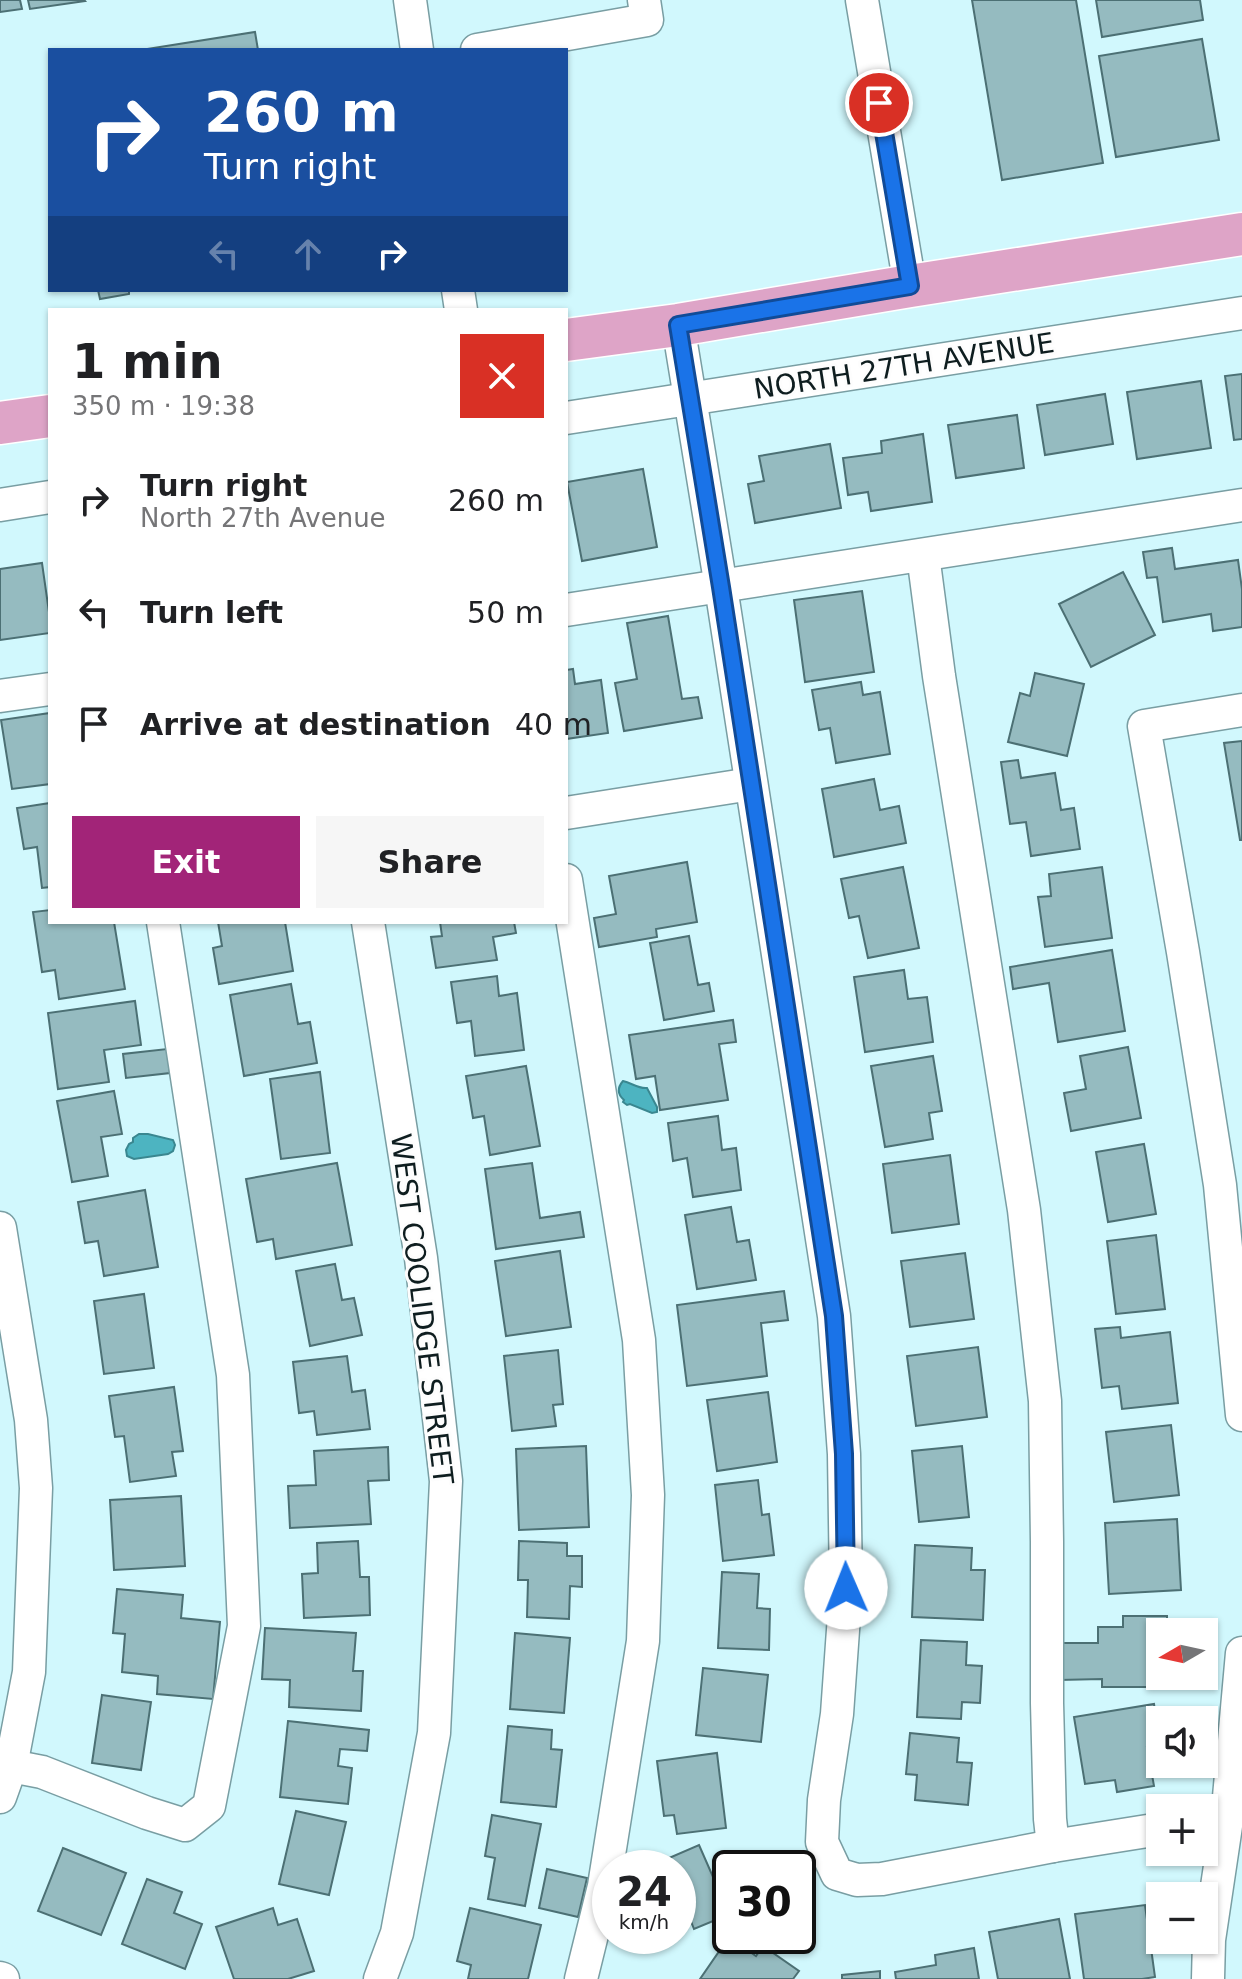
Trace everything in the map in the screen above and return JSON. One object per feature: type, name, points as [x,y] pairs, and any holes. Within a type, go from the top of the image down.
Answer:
[{"type":"main road","points":[[568,340],[678,325],[1242,234]]},
{"type":"main road","points":[[0,423],[48,416]]},
{"type":"street","points":[[410,0],[417,48]]},
{"type":"street","points":[[488,48],[647,20],[644,0]]},
{"type":"street","points":[[862,0],[910,286]]},
{"type":"street","name":"NORTH 27TH AVENUE","points":[[568,418],[1242,313]]},
{"type":"street","points":[[678,325],[834,1316],[844,1454],[846,1588],[837,1714],[824,1800],[822,1842],[837,1874],[857,1880],[882,1879],[1146,1831]]},
{"type":"street","points":[[0,505],[48,497]]},
{"type":"street","points":[[568,610],[1242,505]]},
{"type":"street","points":[[923,555],[939,676],[1024,1210],[1045,1401],[1047,1703],[1053,1846]]},
{"type":"street","points":[[0,696],[48,689]]},
{"type":"street","points":[[1242,710],[1144,726],[1220,1185],[1242,1415]]},
{"type":"street","points":[[568,813],[751,784]]},
{"type":"street","points":[[568,893],[639,1340],[648,1495],[643,1641],[604,1886],[581,1979]]},
{"type":"street","points":[[11,1766],[42,1772],[185,1825],[209,1806],[244,1626],[233,1375],[163,924]]},
{"type":"street","name":"WEST COOLIDGE STREET","points":[[368,924],[421,1258],[446,1481],[434,1733],[397,1933],[380,1979]]},
{"type":"street","points":[[0,1228],[31,1420],[36,1488],[29,1672],[11,1766],[0,1797]]},
{"type":"street","points":[[1208,1979],[1209,1940],[1242,1653]]},
{"type":"water","points":[[623,1081],[647,1088],[657,1112],[623,1102],[619,1091]]},
{"type":"water","points":[[139,1134],[173,1140],[173,1151],[134,1159],[127,1156],[129,1144]]},
{"type":"building","points":[[0,0],[20,0],[22,9],[0,12]]},
{"type":"building","points":[[28,0],[84,0],[85,1],[30,9]]},
{"type":"building","points":[[972,0],[1076,0],[1103,163],[1002,180]]},
{"type":"building","points":[[1096,0],[1200,0],[1203,20],[1102,37]]},
{"type":"building","points":[[255,32],[258,48],[154,48]]},
{"type":"building","points":[[1202,39],[1219,140],[1116,157],[1099,56]]},
{"type":"building","points":[[98,292],[129,292],[129,294],[100,299]]},
{"type":"building","points":[[1242,374],[1242,439],[1234,440],[1225,376]]},
{"type":"building","points":[[1201,381],[1211,448],[1137,459],[1127,392]]},
{"type":"building","points":[[1105,394],[1113,444],[1045,455],[1037,405]]},
{"type":"building","points":[[1017,415],[1024,468],[956,478],[948,425]]},
{"type":"building","points":[[923,434],[932,502],[871,511],[868,492],[848,495],[843,458],[882,453],[881,441]]},
{"type":"building","points":[[830,444],[841,508],[755,523],[748,484],[764,481],[759,456]]},
{"type":"building","points":[[643,469],[657,547],[582,561],[568,482]]},
{"type":"building","points":[[1172,548],[1175,569],[1238,560],[1242,627],[1213,631],[1211,614],[1163,622],[1157,577],[1147,578],[1143,552]]},
{"type":"building","points":[[42,563],[48,605],[48,633],[0,640],[0,569]]},
{"type":"building","points":[[1123,572],[1155,635],[1091,667],[1059,604]]},
{"type":"building","points":[[862,591],[874,672],[805,682],[794,600]]},
{"type":"building","points":[[668,616],[682,699],[698,697],[702,718],[624,731],[615,683],[637,679],[627,623]]},
{"type":"building","points":[[573,669],[575,684],[601,680],[608,733],[568,739],[568,670]]},
{"type":"building","points":[[1035,673],[1084,684],[1067,756],[1008,742],[1020,693],[1030,696]]},
{"type":"building","points":[[861,682],[863,695],[880,692],[890,754],[836,763],[830,728],[819,730],[812,690]]},
{"type":"building","points":[[48,713],[48,784],[12,789],[1,720]]},
{"type":"building","points":[[1242,741],[1242,840],[1240,840],[1224,743]]},
{"type":"building","points":[[1018,760],[1021,778],[1055,773],[1061,810],[1074,808],[1080,849],[1031,856],[1026,822],[1010,824],[1001,762]]},
{"type":"building","points":[[874,779],[880,810],[899,806],[906,843],[834,857],[822,789]]},
{"type":"building","points":[[48,803],[48,887],[42,888],[37,847],[24,849],[17,808]]},
{"type":"building","points":[[687,862],[697,922],[656,929],[657,937],[599,947],[594,918],[616,914],[609,876]]},
{"type":"building","points":[[903,867],[919,948],[868,958],[859,916],[849,918],[841,879]]},
{"type":"building","points":[[1102,867],[1112,938],[1045,947],[1038,897],[1051,896],[1049,874]]},
{"type":"building","points":[[48,910],[48,924],[114,924],[125,989],[59,999],[55,970],[42,972],[33,912]]},
{"type":"building","points":[[218,924],[285,924],[293,971],[219,984],[213,948],[222,946]]},
{"type":"building","points":[[440,924],[514,924],[516,933],[493,937],[497,960],[436,968],[431,937],[442,936]]},
{"type":"building","points":[[689,936],[698,985],[709,983],[714,1011],[664,1020],[650,943]]},
{"type":"building","points":[[1112,950],[1125,1031],[1058,1042],[1049,983],[1013,989],[1010,967]]},
{"type":"building","points":[[904,970],[908,999],[927,997],[933,1042],[865,1052],[854,977]]},
{"type":"building","points":[[497,976],[499,996],[517,993],[524,1050],[475,1056],[471,1021],[457,1023],[451,982]]},
{"type":"building","points":[[291,984],[298,1024],[310,1022],[317,1063],[244,1076],[230,995]]},
{"type":"building","points":[[135,1001],[141,1045],[104,1050],[109,1082],[58,1089],[48,1013]]},
{"type":"building","points":[[733,1020],[736,1042],[719,1044],[728,1100],[660,1110],[655,1076],[636,1079],[629,1035]]},
{"type":"building","points":[[1128,1047],[1141,1118],[1071,1131],[1064,1093],[1086,1089],[1080,1056]]},
{"type":"building","points":[[167,1049],[170,1073],[126,1078],[123,1054]]},
{"type":"building","points":[[933,1056],[942,1111],[929,1113],[933,1139],[885,1147],[871,1066]]},
{"type":"building","points":[[526,1066],[540,1146],[490,1155],[484,1116],[473,1118],[466,1076]]},
{"type":"building","points":[[320,1072],[330,1153],[281,1159],[270,1079]]},
{"type":"building","points":[[114,1091],[122,1134],[101,1137],[108,1176],[72,1182],[57,1101]]},
{"type":"building","points":[[718,1116],[722,1150],[736,1148],[741,1190],[693,1197],[687,1158],[673,1161],[668,1123]]},
{"type":"building","points":[[1144,1144],[1156,1214],[1108,1222],[1096,1152]]},
{"type":"building","points":[[950,1155],[959,1224],[892,1233],[883,1164]]},
{"type":"building","points":[[337,1163],[352,1245],[276,1259],[273,1239],[257,1242],[246,1179]]},
{"type":"building","points":[[532,1163],[540,1218],[580,1212],[584,1237],[496,1249],[485,1169]]},
{"type":"building","points":[[145,1190],[158,1267],[104,1276],[98,1241],[85,1243],[78,1202]]},
{"type":"building","points":[[731,1207],[737,1242],[749,1240],[756,1280],[697,1289],[685,1215]]},
{"type":"building","points":[[1156,1235],[1165,1309],[1116,1314],[1107,1241]]},
{"type":"building","points":[[560,1251],[571,1327],[506,1336],[495,1261]]},
{"type":"building","points":[[965,1253],[974,1319],[910,1327],[901,1261]]},
{"type":"building","points":[[335,1264],[342,1300],[354,1298],[362,1335],[310,1346],[296,1271]]},
{"type":"building","points":[[784,1291],[788,1320],[761,1323],[767,1376],[687,1386],[677,1305]]},
{"type":"building","points":[[144,1294],[154,1368],[104,1374],[94,1301]]},
{"type":"building","points":[[1120,1327],[1121,1338],[1170,1332],[1178,1403],[1122,1409],[1119,1386],[1102,1388],[1095,1329]]},
{"type":"building","points":[[978,1347],[987,1417],[916,1426],[907,1356]]},
{"type":"building","points":[[558,1350],[563,1404],[553,1405],[556,1426],[512,1431],[504,1356]]},
{"type":"building","points":[[347,1356],[352,1392],[365,1390],[370,1429],[317,1435],[314,1411],[299,1413],[293,1362]]},
{"type":"building","points":[[174,1387],[183,1451],[172,1452],[176,1476],[130,1482],[124,1436],[115,1437],[109,1396]]},
{"type":"building","points":[[768,1392],[777,1462],[717,1471],[707,1400]]},
{"type":"building","points":[[1171,1425],[1179,1495],[1114,1502],[1106,1432]]},
{"type":"building","points":[[586,1446],[589,1527],[519,1530],[516,1449]]},
{"type":"building","points":[[962,1446],[969,1517],[919,1522],[912,1451]]},
{"type":"building","points":[[388,1447],[389,1480],[368,1481],[371,1524],[290,1528],[288,1486],[316,1485],[314,1451]]},
{"type":"building","points":[[758,1480],[762,1515],[769,1514],[774,1555],[723,1561],[715,1485]]},
{"type":"building","points":[[181,1496],[185,1566],[114,1570],[110,1500]]},
{"type":"building","points":[[1177,1519],[1181,1590],[1109,1594],[1105,1523]]},
{"type":"building","points":[[358,1541],[360,1577],[369,1577],[370,1615],[304,1618],[302,1574],[318,1573],[317,1543]]},
{"type":"building","points":[[519,1541],[567,1543],[567,1556],[582,1556],[582,1587],[570,1586],[569,1619],[527,1617],[528,1580],[518,1580]]},
{"type":"building","points":[[915,1545],[972,1548],[971,1570],[985,1570],[983,1620],[912,1617]]},
{"type":"building","points":[[722,1572],[759,1574],[757,1608],[770,1609],[769,1650],[718,1648]]},
{"type":"building","points":[[117,1589],[183,1595],[181,1618],[220,1622],[213,1699],[157,1694],[158,1676],[122,1672],[125,1634],[113,1633]]},
{"type":"building","points":[[1123,1616],[1167,1616],[1146,1618],[1146,1687],[1102,1687],[1102,1679],[1059,1680],[1059,1643],[1098,1643],[1098,1627],[1123,1627]]},
{"type":"building","points":[[265,1628],[356,1633],[353,1671],[363,1671],[361,1711],[289,1707],[290,1680],[262,1679]]},
{"type":"building","points":[[515,1633],[570,1638],[564,1713],[510,1709]]},
{"type":"building","points":[[921,1640],[967,1642],[966,1665],[982,1666],[980,1703],[962,1702],[961,1719],[917,1717]]},
{"type":"building","points":[[703,1668],[768,1675],[761,1742],[696,1735]]},
{"type":"building","points":[[102,1695],[151,1702],[141,1770],[92,1763]]},
{"type":"building","points":[[1154,1704],[1146,1706],[1146,1778],[1153,1778],[1154,1786],[1117,1792],[1115,1780],[1085,1784],[1074,1717]]},
{"type":"building","points":[[288,1721],[369,1730],[367,1751],[340,1749],[338,1766],[352,1768],[348,1804],[280,1797]]},
{"type":"building","points":[[508,1726],[552,1730],[551,1749],[562,1750],[556,1807],[501,1802]]},
{"type":"building","points":[[910,1733],[959,1738],[957,1762],[972,1763],[968,1805],[915,1800],[917,1775],[906,1774]]},
{"type":"building","points":[[717,1753],[726,1828],[677,1834],[674,1815],[664,1816],[657,1761]]},
{"type":"building","points":[[296,1811],[346,1822],[329,1895],[279,1884]]},
{"type":"building","points":[[492,1815],[541,1824],[525,1906],[488,1899],[495,1858],[485,1856]]},
{"type":"building","points":[[699,1845],[712,1875],[712,1922],[696,1928],[696,1850],[687,1850]]},
{"type":"building","points":[[63,1848],[126,1873],[101,1935],[38,1911]]},
{"type":"building","points":[[547,1869],[587,1878],[578,1917],[539,1908]]},
{"type":"building","points":[[147,1879],[182,1892],[174,1913],[202,1924],[185,1969],[122,1944]]},
{"type":"building","points":[[1145,1905],[1146,1954],[1152,1954],[1155,1977],[1084,1979],[1075,1914]]},
{"type":"building","points":[[273,1908],[278,1925],[297,1919],[314,1971],[288,1979],[234,1979],[216,1927]]},
{"type":"building","points":[[470,1908],[541,1925],[528,1979],[468,1979],[471,1965],[457,1961]]},
{"type":"building","points":[[1059,1919],[1070,1979],[998,1979],[989,1932]]},
{"type":"building","points":[[974,1948],[979,1979],[896,1979],[895,1972],[936,1965],[935,1955]]},
{"type":"building","points":[[717,1954],[775,1954],[799,1971],[793,1979],[700,1979]]},
{"type":"building","points":[[880,1971],[880,1979],[842,1979],[842,1975]]},
{"type":"route","points":[[846,1588],[844,1454],[834,1316],[678,325],[910,286],[879,103]]}]
